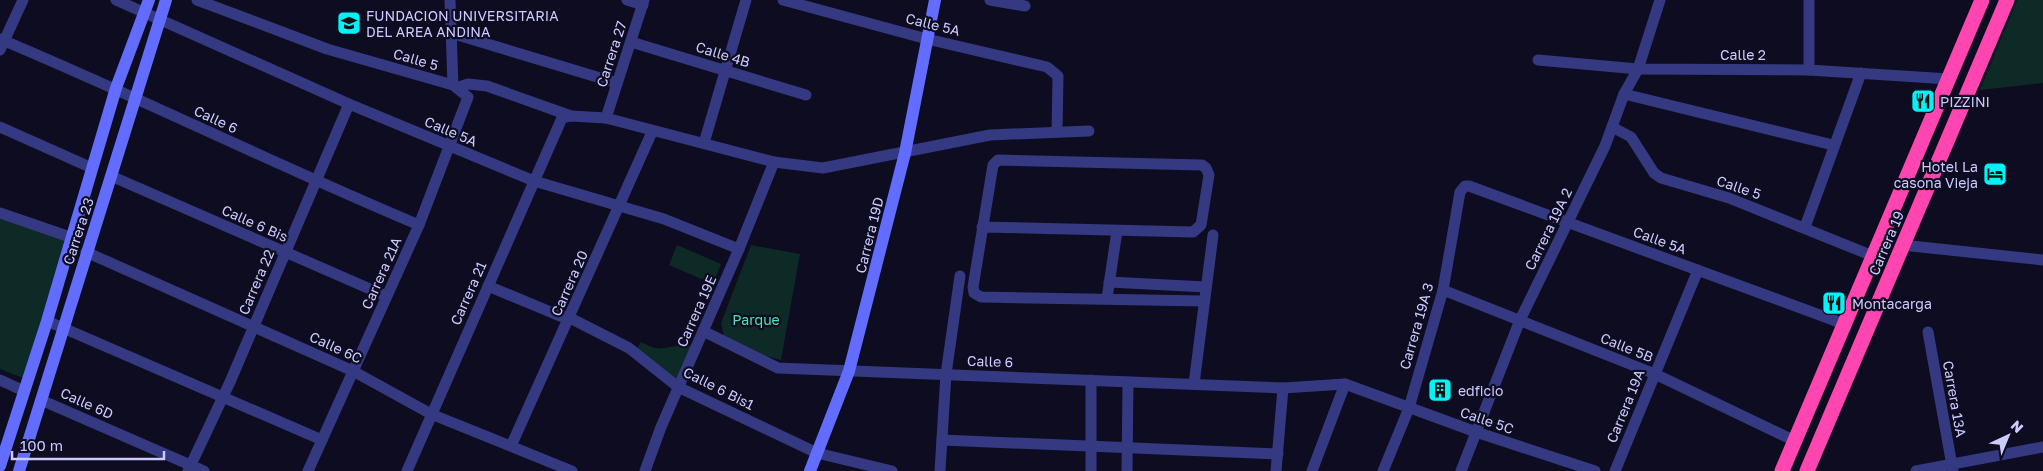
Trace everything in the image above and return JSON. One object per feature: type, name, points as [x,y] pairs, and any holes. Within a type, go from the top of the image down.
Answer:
[{"type":"highway","name":"Carrera 19","points":[[1782,471],[1948,79],[1979,0]]},
{"type":"highway","name":"Carrera 19","points":[[1806,471],[2007,0]]},
{"type":"main road","name":"Carrera 23","points":[[19,471],[166,0]]},
{"type":"main road","name":"Carrera 19D","points":[[810,471],[849,370],[905,152],[935,0]]},
{"type":"main road","name":"Carrera 23","points":[[0,466],[73,238],[116,88],[147,6]]},
{"type":"street","points":[[1,43],[23,0]]},
{"type":"street","name":"Calle 5A","points":[[116,0],[147,6],[159,19],[450,148],[534,181],[619,208],[664,219],[739,249]]},
{"type":"street","name":"Calle 5","points":[[197,0],[327,49],[456,86],[468,84],[487,86],[571,116],[606,118],[652,132],[704,142],[774,162],[823,168],[990,135],[1089,130]]},
{"type":"street","name":"Carrera 21A","points":[[308,471],[419,225],[468,97],[456,86],[450,0]]},
{"type":"street","points":[[627,0],[644,2]]},
{"type":"street","points":[[704,142],[746,0]]},
{"type":"street","name":"Calle 5A","points":[[783,0],[927,39],[1047,67],[1058,76],[1057,132]]},
{"type":"street","points":[[990,0],[1024,6]]},
{"type":"street","name":"Carrera 19A 2","points":[[1461,471],[1520,320],[1569,222],[1612,128],[1624,94],[1638,69],[1660,0]]},
{"type":"street","points":[[1809,0],[1809,70]]},
{"type":"street","name":"Carrera 27","points":[[606,118],[644,2]]},
{"type":"street","points":[[452,33],[616,83]]},
{"type":"street","name":"Calle 4B","points":[[631,42],[806,95]]},
{"type":"street","name":"Calle 6","points":[[1,43],[116,88],[315,182],[419,225]]},
{"type":"street","name":"Calle 2","points":[[1538,60],[1638,69],[1809,70],[1948,79]]},
{"type":"street","points":[[1805,227],[1833,145],[1861,73]]},
{"type":"street","points":[[1624,94],[1833,145]]},
{"type":"street","name":"Carrera 22","points":[[189,468],[254,326],[349,104]]},
{"type":"street","name":"Carrera 21","points":[[406,471],[557,128],[562,118],[571,116]]},
{"type":"street","points":[[0,127],[92,168]]},
{"type":"street","name":"Calle 5","points":[[1612,128],[1631,137],[1654,173],[1660,178],[1729,198],[1873,256]]},
{"type":"street","name":"Carrera 20","points":[[511,446],[652,132]]},
{"type":"street","points":[[982,227],[1186,233],[1196,230],[1201,225],[1209,175],[1206,168],[1199,164],[1001,159],[992,165],[972,287],[974,293],[978,296],[1204,300]]},
{"type":"street","name":"Carrera 19E","points":[[645,471],[678,387],[739,249],[774,162]]},
{"type":"street","name":"Calle 6 Bis","points":[[111,176],[386,296]]},
{"type":"street","name":"Calle 5A","points":[[1464,186],[1469,186],[1569,222],[1844,324]]},
{"type":"street","name":"Carrera 19A 3","points":[[1383,471],[1409,408],[1443,290],[1460,192],[1464,186]]},
{"type":"street","points":[[0,213],[73,238]]},
{"type":"street","points":[[1107,298],[1117,231]]},
{"type":"street","points":[[1194,384],[1213,235]]},
{"type":"street","points":[[1902,245],[2043,260]]},
{"type":"street","name":"Calle 6C","points":[[86,252],[353,372],[431,414],[572,471]]},
{"type":"street","name":"Carrera 19A","points":[[1615,471],[1698,270]]},
{"type":"street","points":[[940,471],[946,374],[960,276]]},
{"type":"street","points":[[1109,282],[1206,287]]},
{"type":"street","name":"Calle 6 Bis1","points":[[488,286],[560,316],[570,318],[630,348],[678,387],[817,453],[892,471]]},
{"type":"street","name":"Calle 5B","points":[[1443,290],[1655,374],[1795,441]]},
{"type":"street","points":[[47,321],[322,440]]},
{"type":"street","name":"Calle 6","points":[[703,331],[778,368],[1283,388]]},
{"type":"street","name":"Carrera 13A","points":[[1928,332],[1952,468]]},
{"type":"street","points":[[0,380],[24,391]]},
{"type":"street","points":[[1091,380],[1091,471]]},
{"type":"street","points":[[1128,382],[1128,471]]},
{"type":"street","points":[[1312,471],[1344,384]]},
{"type":"street","name":"Calle 5C","points":[[1283,388],[1344,384],[1476,432],[1595,471]]},
{"type":"street","points":[[1276,471],[1283,388]]},
{"type":"street","name":"Calle 6D","points":[[41,400],[189,468],[204,471]]},
{"type":"street","points":[[942,440],[1278,454]]},
{"type":"street","points":[[1916,471],[1952,468],[2043,447]]},
{"type":"green space","points":[[2017,0],[2043,0],[2043,83],[1980,90]]},
{"type":"green space","points":[[0,212],[66,238],[23,378],[0,369]]},
{"type":"green space","points":[[677,245],[721,264],[713,284],[669,265]]},
{"type":"green space","name":"Parque","points":[[751,245],[800,254],[781,360],[731,347],[724,337],[721,323]]},
{"type":"green space","points":[[641,342],[656,348],[692,347],[678,383],[635,351]]},
{"type":"place","name":"FUNDACION UNIVERSITARIA DEL AREA ANDINA","points":[[349,23]]},
{"type":"place","name":"PIZZINI","points":[[1923,101]]},
{"type":"place","name":"Hotel La casona Vieja","points":[[1995,174]]},
{"type":"place","name":"Montacarga","points":[[1834,303]]},
{"type":"place","name":"edficio","points":[[1440,390]]}]
